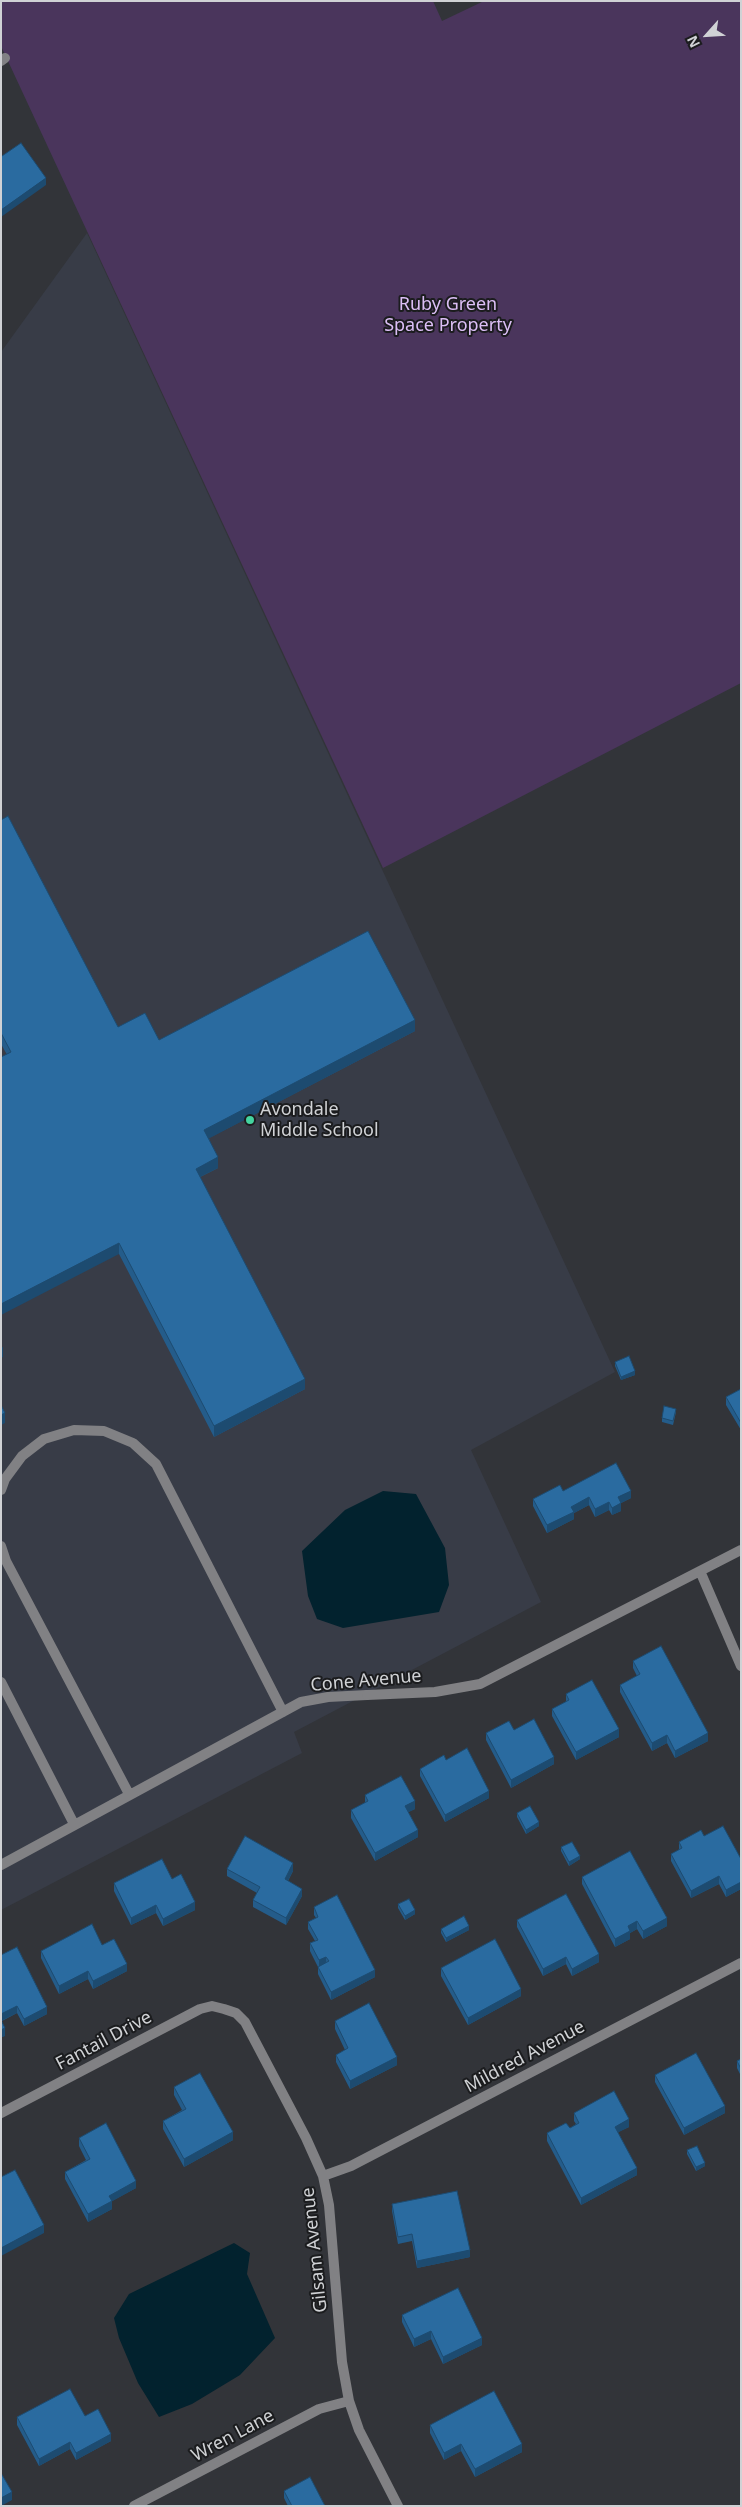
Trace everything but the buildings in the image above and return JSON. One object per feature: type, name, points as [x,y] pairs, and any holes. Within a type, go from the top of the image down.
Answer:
[{"type":"street","points":[[1,1490],[5,1479],[22,1456],[44,1439],[74,1430],[104,1431],[132,1443],[156,1464],[283,1712]]},
{"type":"street","points":[[1,1546],[6,1561],[129,1794]]},
{"type":"street","name":"Cone Avenue","points":[[3,1860],[283,1712],[313,1699],[435,1692],[480,1684],[741,1550]]},
{"type":"street","points":[[700,1571],[741,1666]]},
{"type":"street","points":[[1,1682],[74,1824]]},
{"type":"street","name":"Mildred Avenue","points":[[323,2176],[351,2166],[741,1963]]},
{"type":"street","name":"Fantail Drive","points":[[1,2113],[200,2009],[212,2006],[224,2009]]},
{"type":"street","name":"Gilsam Avenue","points":[[224,2009],[236,2013],[245,2022],[306,2138],[323,2176],[329,2205],[342,2362],[349,2402],[359,2430],[398,2506]]},
{"type":"street","name":"Wren Lane","points":[[134,2506],[319,2410],[349,2402]]},
{"type":"shaded area","name":"Avondale Middle School","points":[[87,233],[615,1372],[471,1450],[541,1602],[294,1732],[302,1753],[1,1910],[1,352]]},
{"type":"green space","name":"Ruby Green Space Property","points":[[1,1],[433,1],[442,21],[484,1],[741,1],[741,683],[383,868],[1,46]]},
{"type":"water","points":[[383,1491],[416,1494],[445,1548],[449,1585],[439,1612],[343,1628],[317,1619],[308,1596],[302,1551],[345,1510]]},
{"type":"water","points":[[234,2243],[250,2253],[247,2274],[275,2338],[240,2375],[192,2404],[159,2417],[138,2383],[119,2338],[114,2318],[129,2294]]},
{"type":"place","name":"Avondale Middle School","points":[[250,1120]]}]
